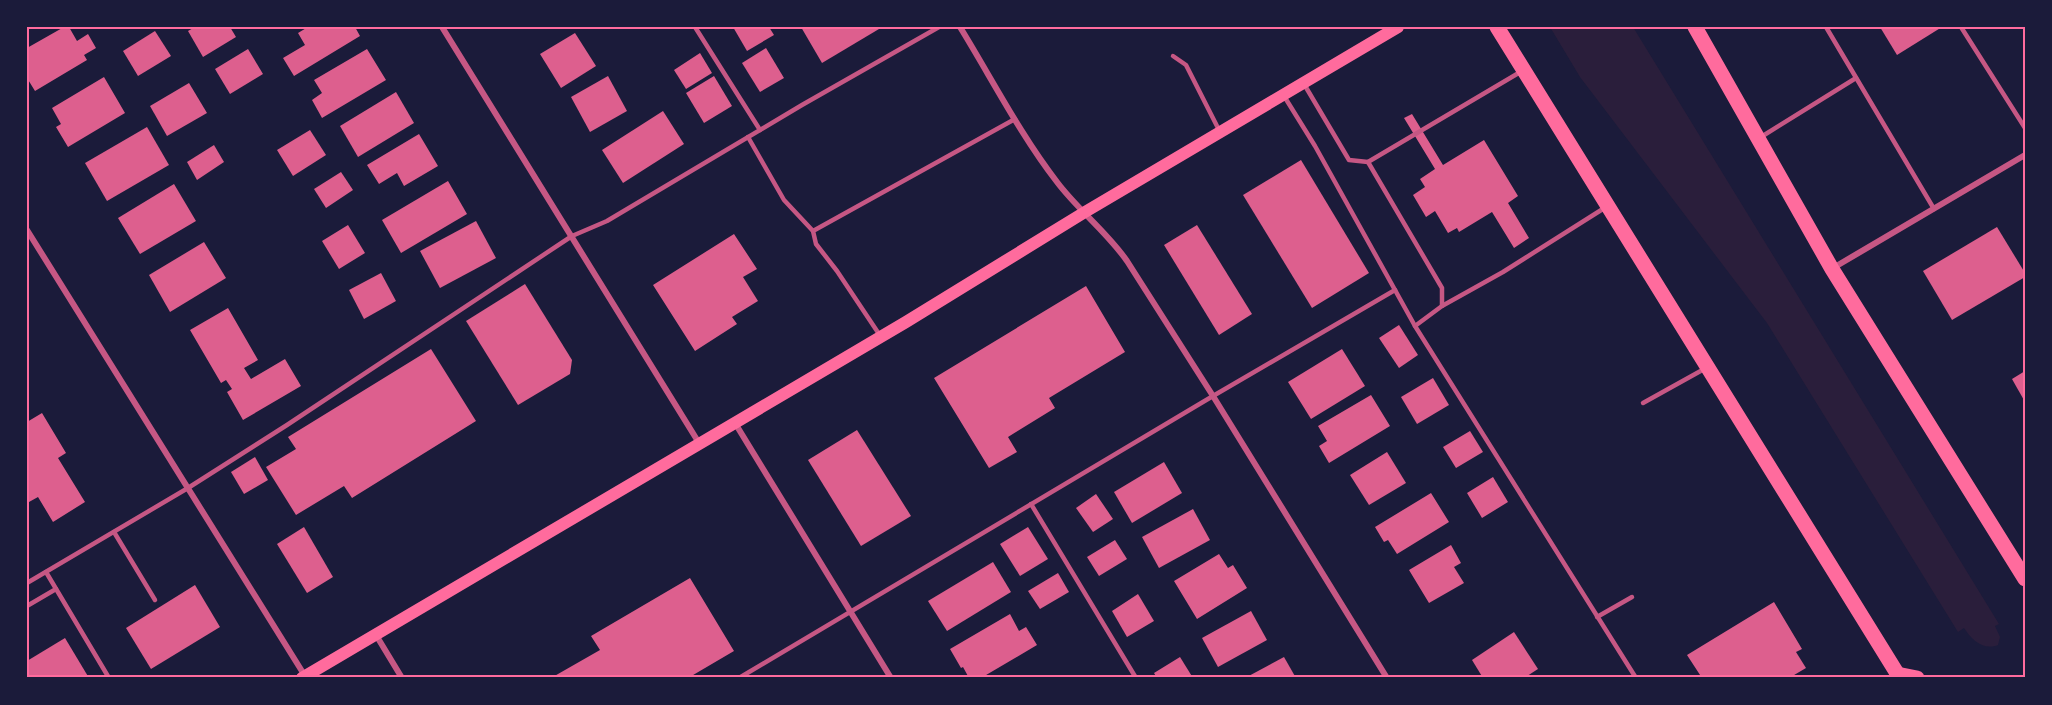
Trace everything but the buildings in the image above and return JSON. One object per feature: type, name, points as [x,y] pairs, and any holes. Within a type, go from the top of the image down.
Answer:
[{"type":"main road","points":[[303,677],[735,423],[1398,27]]},
{"type":"main road","points":[[1497,27],[1899,676],[1917,678]]},
{"type":"main road","points":[[1695,27],[1832,269],[2025,579]]},
{"type":"street","points":[[442,27],[699,443]]},
{"type":"street","points":[[960,27],[1037,155],[1059,185],[1119,249],[1127,261],[1387,678]]},
{"type":"street","points":[[1832,269],[2025,155]]},
{"type":"street","points":[[27,230],[303,677]]},
{"type":"street","points":[[735,423],[891,678]]},
{"type":"street","points":[[376,635],[402,678]]},
{"type":"lane","points":[[695,27],[760,130]]},
{"type":"lane","points":[[27,583],[188,488],[572,237],[607,221],[939,27]]},
{"type":"lane","points":[[1826,27],[1934,209]]},
{"type":"lane","points":[[1960,27],[2025,128]]},
{"type":"lane","points":[[1173,56],[1186,65],[1220,132]]},
{"type":"lane","points":[[1304,84],[1349,160],[1368,162],[1525,70]]},
{"type":"lane","points":[[1758,138],[1856,78]]},
{"type":"lane","points":[[1284,96],[1316,146],[1415,326],[1636,678]]},
{"type":"lane","points":[[813,231],[1016,119]]},
{"type":"lane","points":[[748,137],[784,200],[813,231],[816,243],[881,336]]},
{"type":"lane","points":[[1368,162],[1442,288],[1442,306]]},
{"type":"lane","points":[[1415,326],[1442,306],[1503,272],[1609,206]]},
{"type":"lane","points":[[739,678],[1395,290]]},
{"type":"lane","points":[[1643,403],[1708,367]]},
{"type":"lane","points":[[1031,504],[1136,678]]},
{"type":"lane","points":[[114,532],[154,600]]},
{"type":"lane","points":[[46,572],[109,678]]},
{"type":"lane","points":[[27,606],[56,589]]},
{"type":"lane","points":[[1597,618],[1632,597]]},
{"type":"shaded area","points":[[1550,27],[1633,27],[1999,624],[1995,626],[2000,637],[1998,645],[1982,645],[1974,640],[1964,628],[1958,632],[1767,323],[1580,77]]}]
